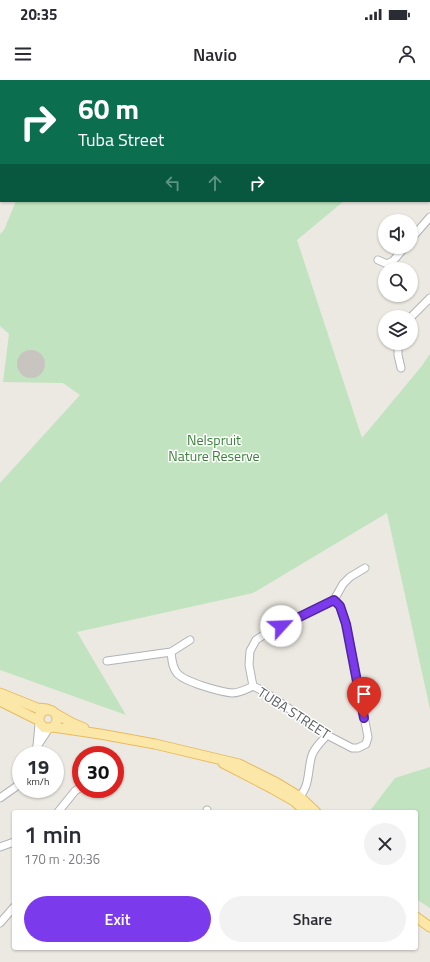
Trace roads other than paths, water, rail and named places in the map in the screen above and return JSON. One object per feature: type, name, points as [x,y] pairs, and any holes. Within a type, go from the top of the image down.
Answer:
[{"type":"main road","points":[[0,694],[37,708],[50,710],[72,723],[100,734]]},
{"type":"main road","points":[[0,701],[39,722],[45,728],[100,734],[219,759],[260,782],[297,799],[313,810]]},
{"type":"main road","points":[[39,722],[40,713],[47,709]]},
{"type":"main road","points":[[51,728],[57,721],[56,714]]},
{"type":"main road","points":[[297,799],[305,810]]},
{"type":"main road","points":[[418,919],[430,927]]},
{"type":"main road","points":[[418,925],[430,932]]},
{"type":"street","points":[[418,231],[430,217]]},
{"type":"street","points":[[378,260],[387,264],[393,261],[399,254]]},
{"type":"street","points":[[418,310],[430,298]]},
{"type":"street","points":[[398,350],[401,368]]},
{"type":"street","points":[[334,600],[343,584],[350,577],[365,568]]},
{"type":"street","name":"TUBA STREET","points":[[334,600],[340,606],[346,624],[368,741],[362,747],[352,748],[327,735],[265,692],[253,686],[249,665],[250,651],[256,640],[268,632],[334,600]]},
{"type":"street","points":[[107,661],[171,652],[190,640]]},
{"type":"street","points":[[171,652],[172,665],[183,679],[234,693],[243,691],[253,686]]},
{"type":"street","points":[[37,746],[39,722]]},
{"type":"street","points":[[37,746],[51,728]]},
{"type":"street","points":[[297,799],[306,785],[312,755],[316,747],[327,735]]},
{"type":"street","points":[[0,798],[12,790]]},
{"type":"street","points":[[60,810],[72,795]]},
{"type":"street","points":[[0,847],[12,843]]},
{"type":"street","points":[[0,923],[12,909]]},
{"type":"park label","name":"Nelspruit Nature Reserve","points":[[214,448]]}]
